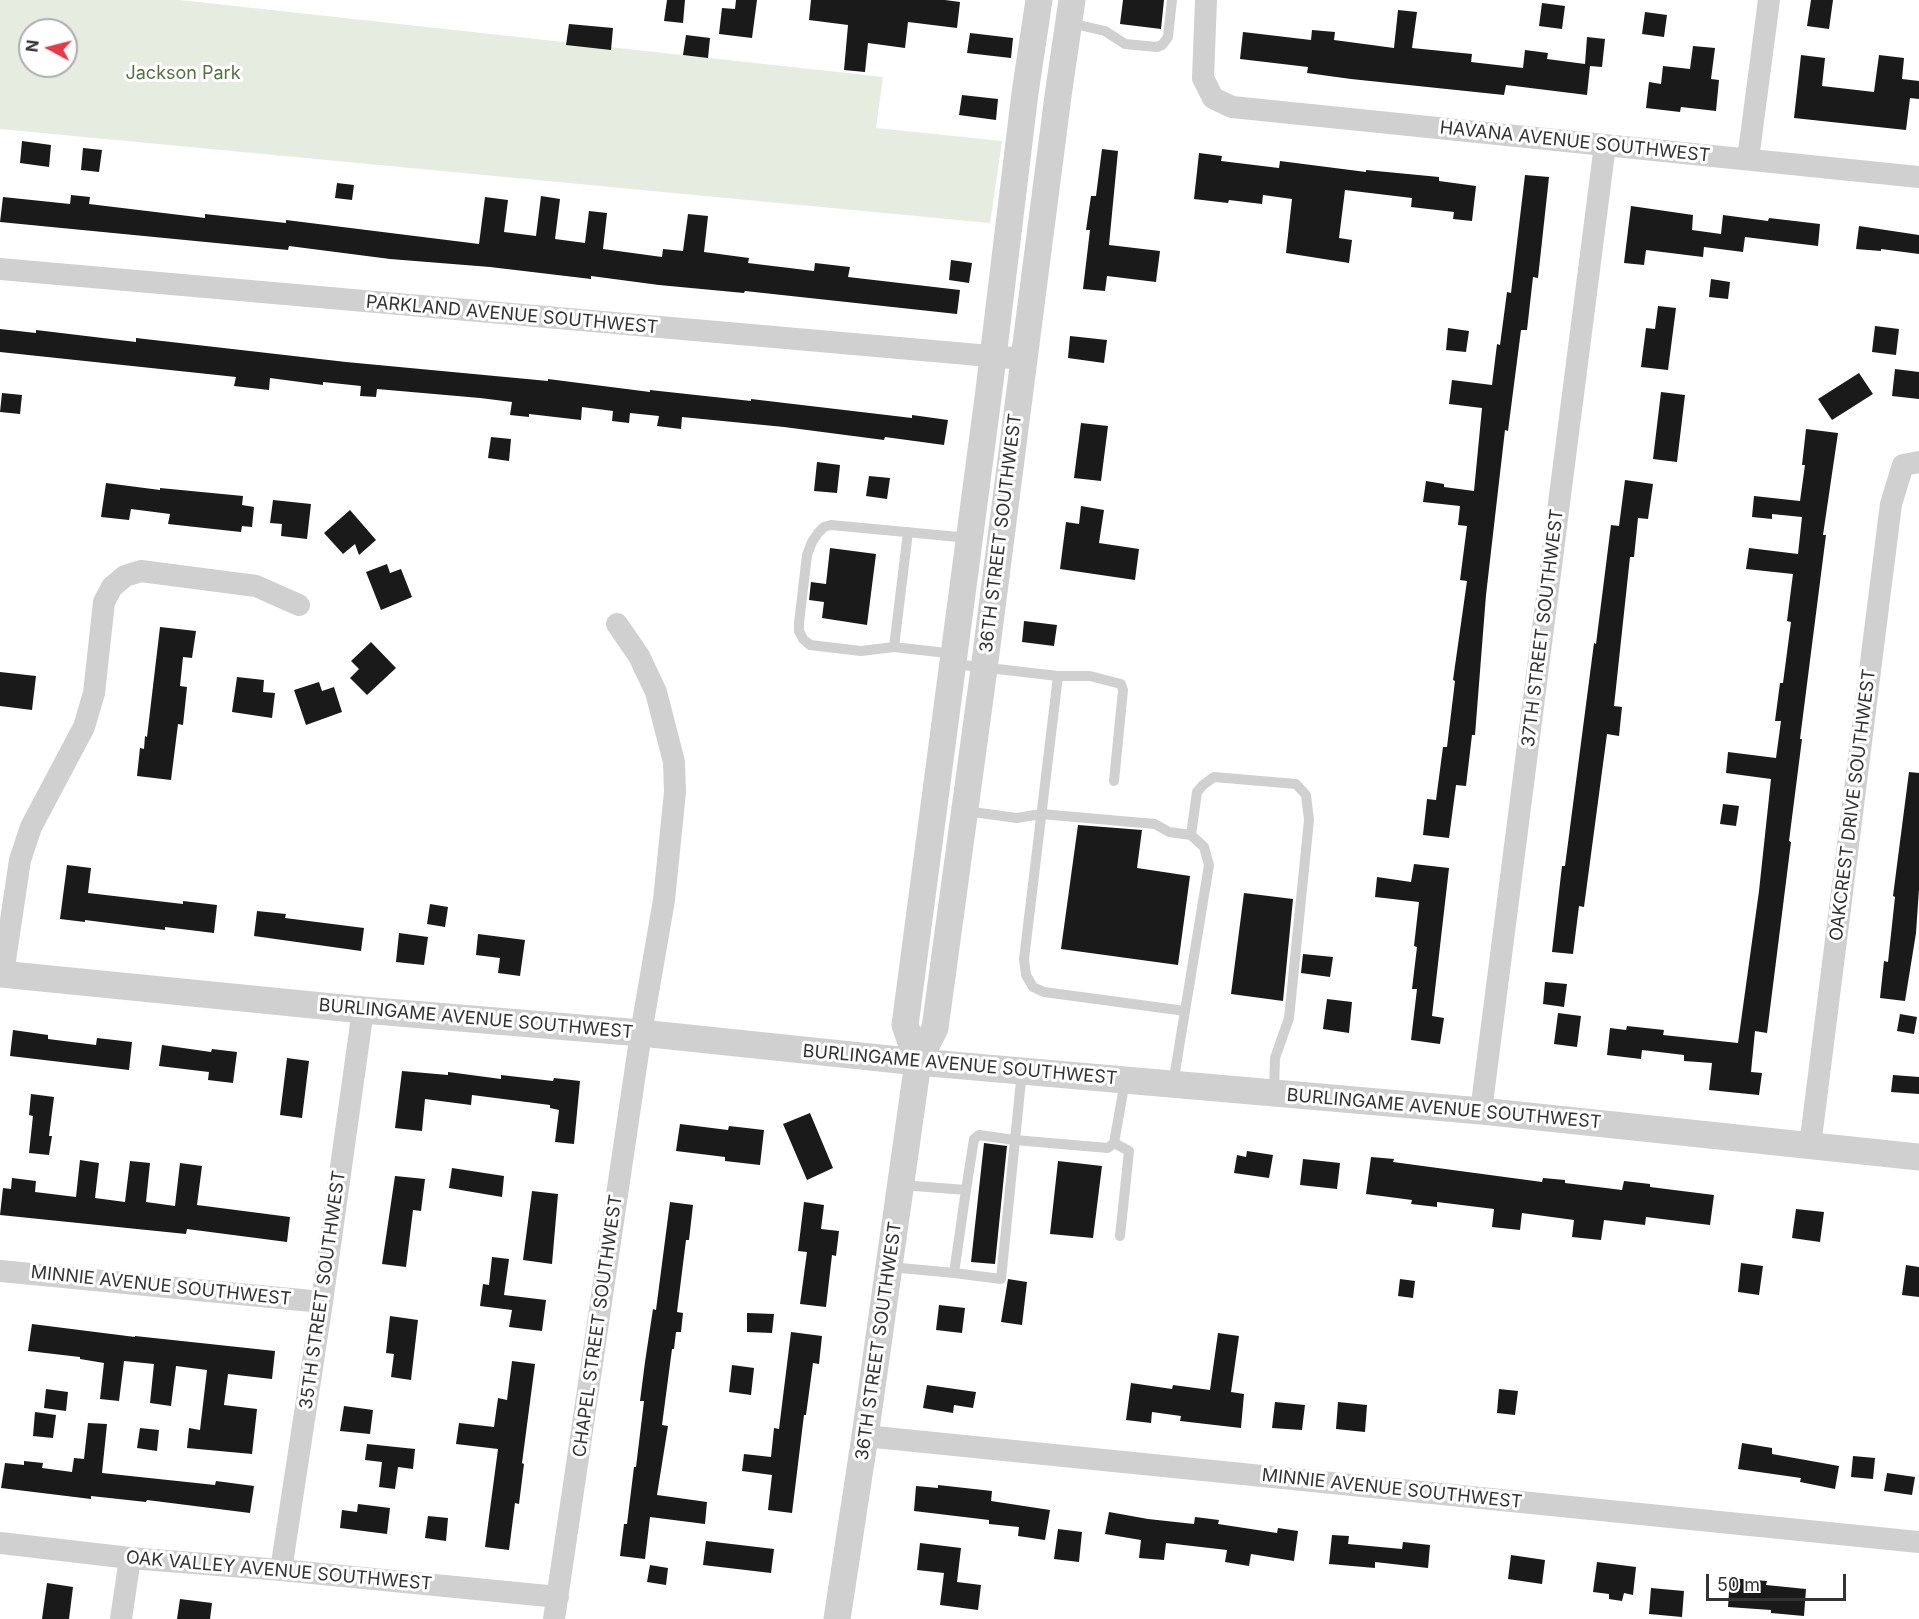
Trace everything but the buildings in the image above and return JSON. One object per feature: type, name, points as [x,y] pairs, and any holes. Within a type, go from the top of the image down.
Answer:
[{"type":"street","name":"36TH STREET SOUTHWEST","points":[[918,1062],[905,1025],[970,538],[1023,104],[1039,0]]},
{"type":"street","name":"HAVANA AVENUE SOUTHWEST","points":[[1206,0],[1203,78],[1213,98],[1232,107],[1919,177]]},
{"type":"street","points":[[1748,159],[1769,0]]},
{"type":"street","name":"36TH STREET SOUTHWEST","points":[[837,1619],[866,1436],[918,1062],[935,1028],[1071,11]]},
{"type":"street","name":"37TH STREET SOUTHWEST","points":[[1482,1111],[1605,145]]},
{"type":"street","name":"PARKLAND AVENUE SOUTHWEST","points":[[0,269],[1024,359]]},
{"type":"street","name":"OAKCREST DRIVE SOUTHWEST","points":[[1810,1146],[1891,504],[1911,464]]},
{"type":"street","points":[[2,974],[20,860],[31,826],[84,727],[94,693],[104,602],[112,587],[125,576],[141,572],[256,585],[299,605]]},
{"type":"street","name":"CHAPEL STREET SOUTHWEST","points":[[556,1608],[641,1034],[664,900],[675,792],[674,762],[656,692],[639,656],[617,624]]},
{"type":"street","points":[[947,717],[952,754],[953,794],[956,803],[964,810]]},
{"type":"street","name":"BURLINGAME AVENUE SOUTHWEST","points":[[2,974],[918,1062],[1482,1111],[1919,1157]]},
{"type":"street","name":"35TH STREET SOUTHWEST","points":[[281,1570],[363,1010]]},
{"type":"street","name":"MINNIE AVENUE SOUTHWEST","points":[[0,1271],[322,1302]]},
{"type":"street","name":"MINNIE AVENUE SOUTHWEST","points":[[866,1436],[1919,1542]]},
{"type":"street","name":"OAK VALLEY AVENUE SOUTHWEST","points":[[0,1544],[130,1558],[281,1570],[556,1608]]},
{"type":"street","points":[[121,1619],[130,1558]]},
{"type":"lane","points":[[1071,11],[1125,44],[1157,47],[1162,45],[1168,37],[1172,0]]},
{"type":"lane","points":[[970,538],[831,525],[824,527],[818,533],[807,555],[799,623],[799,631],[803,639],[810,645],[861,651],[894,647],[954,659],[984,669],[1058,676],[1090,676],[1121,684],[1123,690],[1114,781]]},
{"type":"lane","points":[[894,647],[909,532]]},
{"type":"lane","points":[[1058,676],[1024,959],[1026,975],[1033,987],[1044,992],[1185,1011]]},
{"type":"lane","points":[[1191,835],[1197,792],[1203,784],[1214,777],[1296,784],[1306,795],[1309,820],[1289,1018],[1275,1058],[1274,1093]]},
{"type":"lane","points":[[964,810],[1017,818],[1041,814],[1155,824],[1169,832],[1191,835],[1204,847],[1209,865],[1173,1084]]},
{"type":"lane","points":[[889,1267],[1001,1279],[1022,1071]]},
{"type":"lane","points":[[954,1273],[974,1139],[979,1135],[1108,1148],[1114,1143],[1125,1081]]},
{"type":"lane","points":[[1114,1143],[1129,1151],[1120,1236]]},
{"type":"lane","points":[[901,1185],[966,1190]]},
{"type":"green space","name":"Jackson Park","points":[[0,0],[180,0],[883,77],[876,128],[1002,141],[990,223],[0,129]]}]
